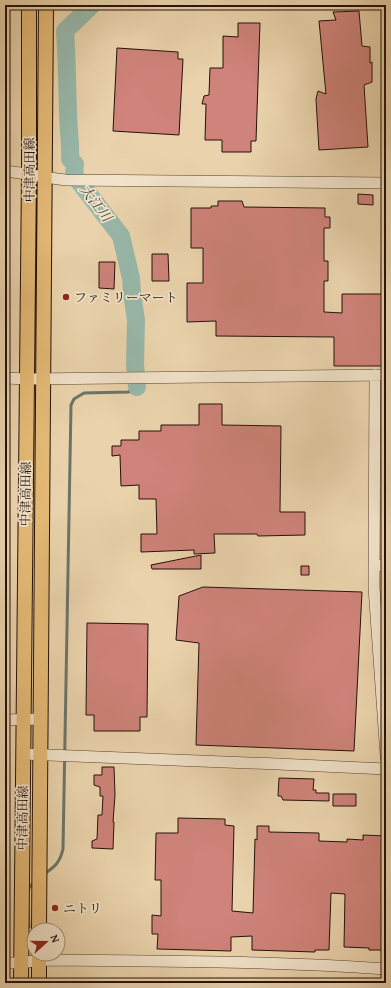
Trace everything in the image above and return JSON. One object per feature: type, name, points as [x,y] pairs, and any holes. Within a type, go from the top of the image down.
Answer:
[{"type":"main road","name":"中津高田線","points":[[21,983],[29,174],[29,5]]},
{"type":"main road","name":"中津高田線","points":[[39,922],[46,5]]},
{"type":"main road","points":[[38,983],[39,962]]},
{"type":"street","points":[[5,171],[66,180],[386,183]]},
{"type":"street","points":[[5,378],[44,379],[381,375],[374,587],[386,756]]},
{"type":"street","points":[[374,565],[386,566]]},
{"type":"street","points":[[5,720],[41,719]]},
{"type":"street","points":[[23,754],[386,769]]},
{"type":"street","points":[[66,958],[260,963],[386,969]]},
{"type":"street","points":[[5,963],[21,963],[26,961]]},
{"type":"building","points":[[359,11],[362,46],[370,47],[370,63],[372,62],[372,82],[364,85],[368,147],[319,150],[316,99],[318,91],[326,94],[319,21],[336,20],[333,12]]},
{"type":"building","points":[[238,23],[260,23],[256,141],[251,141],[251,152],[222,152],[222,140],[205,140],[206,104],[202,104],[204,96],[209,95],[210,68],[223,68],[223,36],[238,37]]},
{"type":"building","points":[[117,48],[178,52],[178,59],[183,59],[179,135],[113,131]]},
{"type":"building","points":[[358,194],[373,195],[373,205],[358,204]]},
{"type":"building","points":[[218,201],[242,201],[244,207],[325,208],[325,217],[330,217],[330,228],[324,228],[324,261],[328,261],[328,281],[324,281],[324,312],[342,313],[342,294],[384,294],[384,301],[386,301],[386,366],[334,366],[334,337],[216,336],[216,321],[187,322],[187,283],[203,283],[203,248],[191,248],[191,208],[211,208],[211,206],[218,206]]},
{"type":"building","points":[[152,254],[168,254],[169,281],[152,281]]},
{"type":"building","points":[[99,262],[115,262],[114,289],[99,288]]},
{"type":"building","points":[[199,404],[222,404],[222,425],[281,426],[280,512],[305,512],[305,535],[258,536],[257,534],[214,534],[215,553],[194,554],[194,550],[141,552],[141,534],[157,534],[156,499],[139,499],[139,485],[121,486],[120,455],[112,456],[112,446],[121,446],[121,440],[139,440],[139,431],[161,431],[161,425],[199,425]]},
{"type":"building","points":[[201,555],[201,569],[152,569],[151,565]]},
{"type":"building","points":[[301,566],[309,566],[309,575],[301,575]]},
{"type":"building","points":[[203,587],[362,592],[354,751],[196,745],[199,643],[176,640],[179,596]]},
{"type":"building","points":[[87,623],[148,624],[147,717],[140,717],[140,731],[94,731],[94,715],[86,715]]},
{"type":"building","points":[[102,767],[114,767],[115,795],[113,849],[92,848],[92,841],[97,839],[98,815],[102,815],[103,796],[100,796],[100,787],[94,785],[94,775],[102,775]]},
{"type":"building","points":[[279,778],[314,779],[313,790],[316,790],[316,793],[329,793],[329,801],[283,800],[281,796],[278,796]]},
{"type":"building","points":[[333,794],[356,794],[356,806],[333,806]]},
{"type":"building","points":[[178,818],[225,819],[225,825],[234,826],[232,911],[253,913],[255,839],[257,840],[257,826],[269,826],[269,832],[319,833],[319,841],[347,842],[347,839],[363,840],[363,835],[386,836],[386,950],[369,950],[369,948],[344,947],[345,894],[331,893],[329,950],[315,950],[315,952],[252,950],[252,936],[231,937],[231,951],[157,949],[158,934],[152,934],[152,915],[161,916],[161,880],[155,880],[156,833],[178,833]]},
{"type":"waterway","name":"大江川","points":[[92,5],[65,31],[70,159],[75,164],[74,175],[121,236],[131,278],[136,320],[135,364],[137,387]]},
{"type":"waterway","points":[[44,874],[56,864],[63,849],[71,405],[74,399],[84,393],[128,392],[137,387]]},
{"type":"waterway","points":[[28,891],[35,881]]},
{"type":"waterway","points":[[28,909],[29,922]]},
{"type":"place","name":"ファミリーマート","points":[[66,297]]},
{"type":"place","name":"ニトリ","points":[[55,908]]}]
